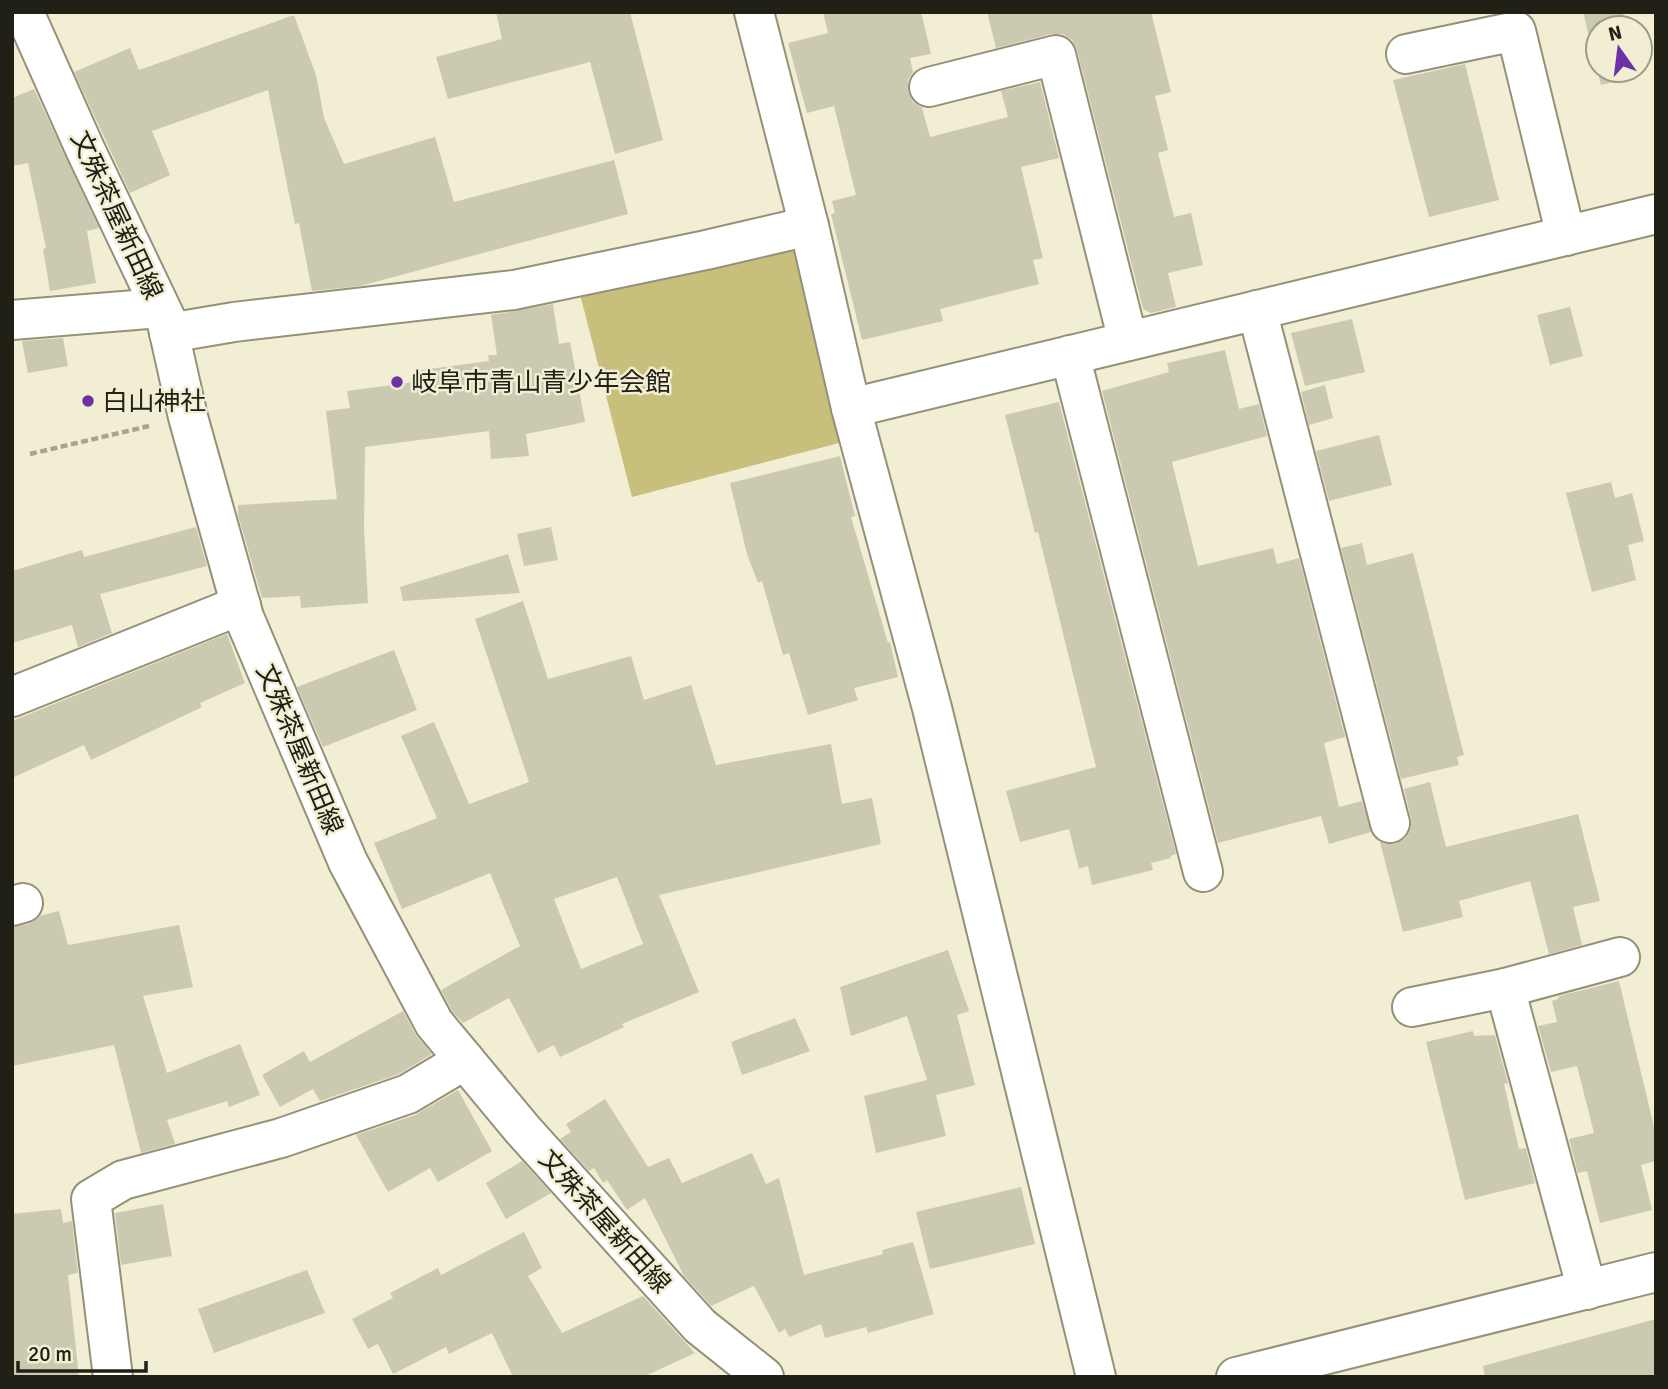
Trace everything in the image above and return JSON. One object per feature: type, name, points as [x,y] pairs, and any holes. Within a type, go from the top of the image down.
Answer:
[{"type":"street","name":"文殊茶屋新田線","points":[[24,12],[165,320],[188,417],[241,605],[348,863],[434,1023],[523,1130],[700,1326],[764,1377]]},
{"type":"street","points":[[754,12],[809,226],[850,408],[932,708],[1096,1377]]},
{"type":"street","points":[[1406,54],[1516,31],[1566,236]]},
{"type":"street","points":[[929,87],[1056,55],[1128,341]]},
{"type":"street","points":[[850,408],[1656,214]]},
{"type":"street","points":[[12,320],[234,322],[514,290],[809,226]]},
{"type":"street","points":[[1257,310],[1390,823]]},
{"type":"street","points":[[1070,355],[1203,872]]},
{"type":"street","points":[[12,697],[241,605]]},
{"type":"street","points":[[1412,1007],[1505,988],[1620,957]]},
{"type":"street","points":[[1505,988],[1587,1290]]},
{"type":"street","points":[[113,1377],[91,1199],[124,1180],[281,1139],[408,1094],[465,1060]]},
{"type":"street","points":[[1236,1377],[1656,1272]]},
{"type":"path","points":[[30,454],[188,417]]},
{"type":"shaded area","points":[[791,239],[843,442],[632,497],[580,294]]},
{"type":"building","points":[[496,12],[630,12],[663,140],[615,154],[590,62],[448,99],[436,57],[502,39]]},
{"type":"building","points":[[823,12],[921,12],[931,54],[910,58],[913,72],[908,80],[908,92],[913,102],[922,108],[930,137],[1008,117],[1001,91],[1040,82],[1059,158],[1021,167],[1043,258],[1033,260],[1039,284],[940,309],[943,321],[862,340],[831,214],[835,213],[832,201],[856,195],[834,106],[807,113],[788,43],[828,33]]},
{"type":"building","points":[[987,12],[1151,12],[1171,92],[1155,96],[1168,150],[1158,153],[1174,217],[1191,213],[1203,265],[1168,273],[1176,307],[1151,313],[1143,309],[1077,50],[1072,40],[1063,34],[1051,34],[996,48]]},
{"type":"building","points":[[1583,12],[1623,14],[1584,14]]},
{"type":"building","points":[[294,15],[316,75],[324,118],[344,164],[435,137],[454,202],[614,160],[628,214],[360,286],[312,291],[299,223],[295,224],[268,90],[152,131],[170,175],[130,193],[74,72],[130,48],[139,70]]},
{"type":"building","points":[[1465,64],[1499,200],[1429,217],[1393,80]]},
{"type":"building","points":[[34,89],[99,228],[87,231],[96,283],[50,291],[43,249],[46,248],[28,163],[12,166],[12,98]]},
{"type":"building","points":[[553,304],[559,344],[570,342],[585,422],[526,434],[529,456],[491,459],[489,431],[365,447],[364,528],[368,603],[301,608],[300,596],[262,598],[238,515],[238,505],[337,499],[326,411],[350,408],[347,391],[422,381],[421,370],[489,361],[488,355],[497,355],[491,315]]},
{"type":"building","points":[[1570,307],[1583,356],[1550,365],[1537,315]]},
{"type":"building","points":[[1352,319],[1365,372],[1305,386],[1291,333]]},
{"type":"building","points":[[63,338],[68,366],[28,373],[22,341]]},
{"type":"building","points":[[1225,350],[1239,409],[1259,404],[1267,436],[1172,462],[1198,566],[1273,548],[1277,564],[1299,558],[1345,737],[1324,743],[1339,807],[1362,801],[1371,832],[1329,844],[1321,816],[1218,843],[1102,391],[1169,372],[1167,363]]},
{"type":"building","points":[[1325,385],[1333,418],[1309,425],[1301,392]]},
{"type":"building","points":[[1059,402],[1176,854],[1151,863],[1153,870],[1092,885],[1088,866],[1079,869],[1069,829],[1020,842],[1006,791],[1096,767],[1038,532],[1035,533],[1005,415]]},
{"type":"building","points":[[1379,435],[1392,485],[1329,501],[1316,451]]},
{"type":"building","points":[[840,456],[855,516],[851,517],[888,643],[890,642],[898,677],[854,688],[858,700],[808,715],[789,653],[783,655],[762,581],[758,583],[747,554],[730,483]]},
{"type":"building","points":[[1611,482],[1615,498],[1632,493],[1644,541],[1628,545],[1636,580],[1592,592],[1566,493]]},
{"type":"building","points":[[196,527],[207,566],[100,594],[112,633],[78,647],[72,625],[12,643],[12,571],[82,550],[84,557]]},
{"type":"building","points":[[551,527],[558,560],[524,566],[517,534]]},
{"type":"building","points":[[1362,543],[1367,565],[1413,553],[1464,755],[1457,757],[1459,765],[1401,779],[1341,548]]},
{"type":"building","points":[[508,554],[520,593],[403,601],[400,587]]},
{"type":"building","points":[[523,601],[548,679],[631,656],[644,700],[691,685],[716,765],[831,744],[842,804],[872,798],[881,844],[659,895],[699,992],[622,1024],[624,1027],[560,1057],[554,1045],[538,1053],[509,998],[463,1023],[452,1011],[441,990],[520,946],[490,873],[402,909],[374,843],[437,818],[401,736],[434,722],[469,804],[529,782],[475,619]],"holes":[[[617,877],[643,944],[581,969],[554,899]]]},
{"type":"building","points":[[227,634],[245,683],[200,703],[202,707],[91,760],[84,745],[12,778],[12,721]]},
{"type":"building","points":[[394,650],[417,710],[323,747],[297,687]]},
{"type":"building","points":[[1430,782],[1446,847],[1578,814],[1600,901],[1573,907],[1582,945],[1549,954],[1530,881],[1459,901],[1463,917],[1403,932],[1380,842],[1395,844],[1406,838],[1411,828],[1411,818],[1404,789]]},
{"type":"building","points":[[59,911],[68,945],[179,925],[193,987],[143,996],[167,1073],[240,1044],[260,1095],[229,1107],[227,1101],[167,1120],[175,1144],[141,1153],[114,1045],[12,1066],[12,927],[29,924],[40,916]]},
{"type":"building","points":[[948,950],[969,1011],[957,1015],[975,1085],[936,1095],[946,1136],[876,1153],[864,1096],[927,1080],[907,1016],[851,1036],[840,987]]},
{"type":"building","points":[[1619,981],[1656,1135],[1656,1161],[1641,1165],[1652,1210],[1600,1223],[1587,1171],[1578,1173],[1569,1139],[1594,1133],[1577,1066],[1551,1072],[1538,1026],[1557,1022],[1552,1001],[1559,996]]},
{"type":"building","points":[[403,1011],[415,1034],[432,1054],[399,1074],[320,1101],[313,1089],[280,1107],[262,1075],[304,1051],[310,1062]]},
{"type":"building","points":[[795,1018],[810,1051],[742,1075],[731,1042]]},
{"type":"building","points":[[1473,1031],[1474,1036],[1495,1035],[1508,1083],[1504,1084],[1519,1149],[1526,1148],[1535,1183],[1465,1200],[1426,1042]]},
{"type":"building","points":[[458,1090],[492,1151],[438,1182],[430,1168],[388,1192],[356,1135],[415,1115]]},
{"type":"building","points":[[605,1099],[648,1167],[669,1158],[682,1183],[752,1153],[766,1184],[779,1178],[804,1275],[883,1254],[882,1250],[913,1242],[934,1314],[868,1333],[866,1327],[825,1338],[821,1324],[789,1337],[785,1329],[779,1333],[754,1286],[711,1306],[684,1276],[645,1198],[627,1210],[607,1180],[603,1183],[594,1168],[589,1171],[560,1139],[571,1132],[566,1124]]},
{"type":"building","points":[[522,1161],[551,1193],[506,1219],[486,1183]]},
{"type":"building","points":[[1021,1187],[1035,1244],[930,1269],[916,1212]]},
{"type":"building","points":[[163,1204],[172,1256],[121,1265],[115,1213]]},
{"type":"building","points":[[61,1209],[63,1223],[72,1221],[78,1273],[68,1275],[79,1377],[12,1377],[12,1214]]},
{"type":"building","points":[[524,1232],[542,1268],[528,1276],[562,1333],[643,1296],[695,1353],[643,1377],[513,1377],[492,1333],[449,1354],[446,1347],[393,1374],[378,1344],[368,1349],[352,1319],[393,1298],[390,1293],[438,1268],[441,1275]]},
{"type":"building","points":[[307,1270],[325,1313],[214,1353],[198,1309]]},
{"type":"building","points":[[1656,1319],[1656,1377],[1485,1377],[1483,1366]]},
{"type":"place","name":"岐阜市青山青少年会館","points":[[397,382]]},
{"type":"place","name":"白山神社","points":[[88,401]]}]
